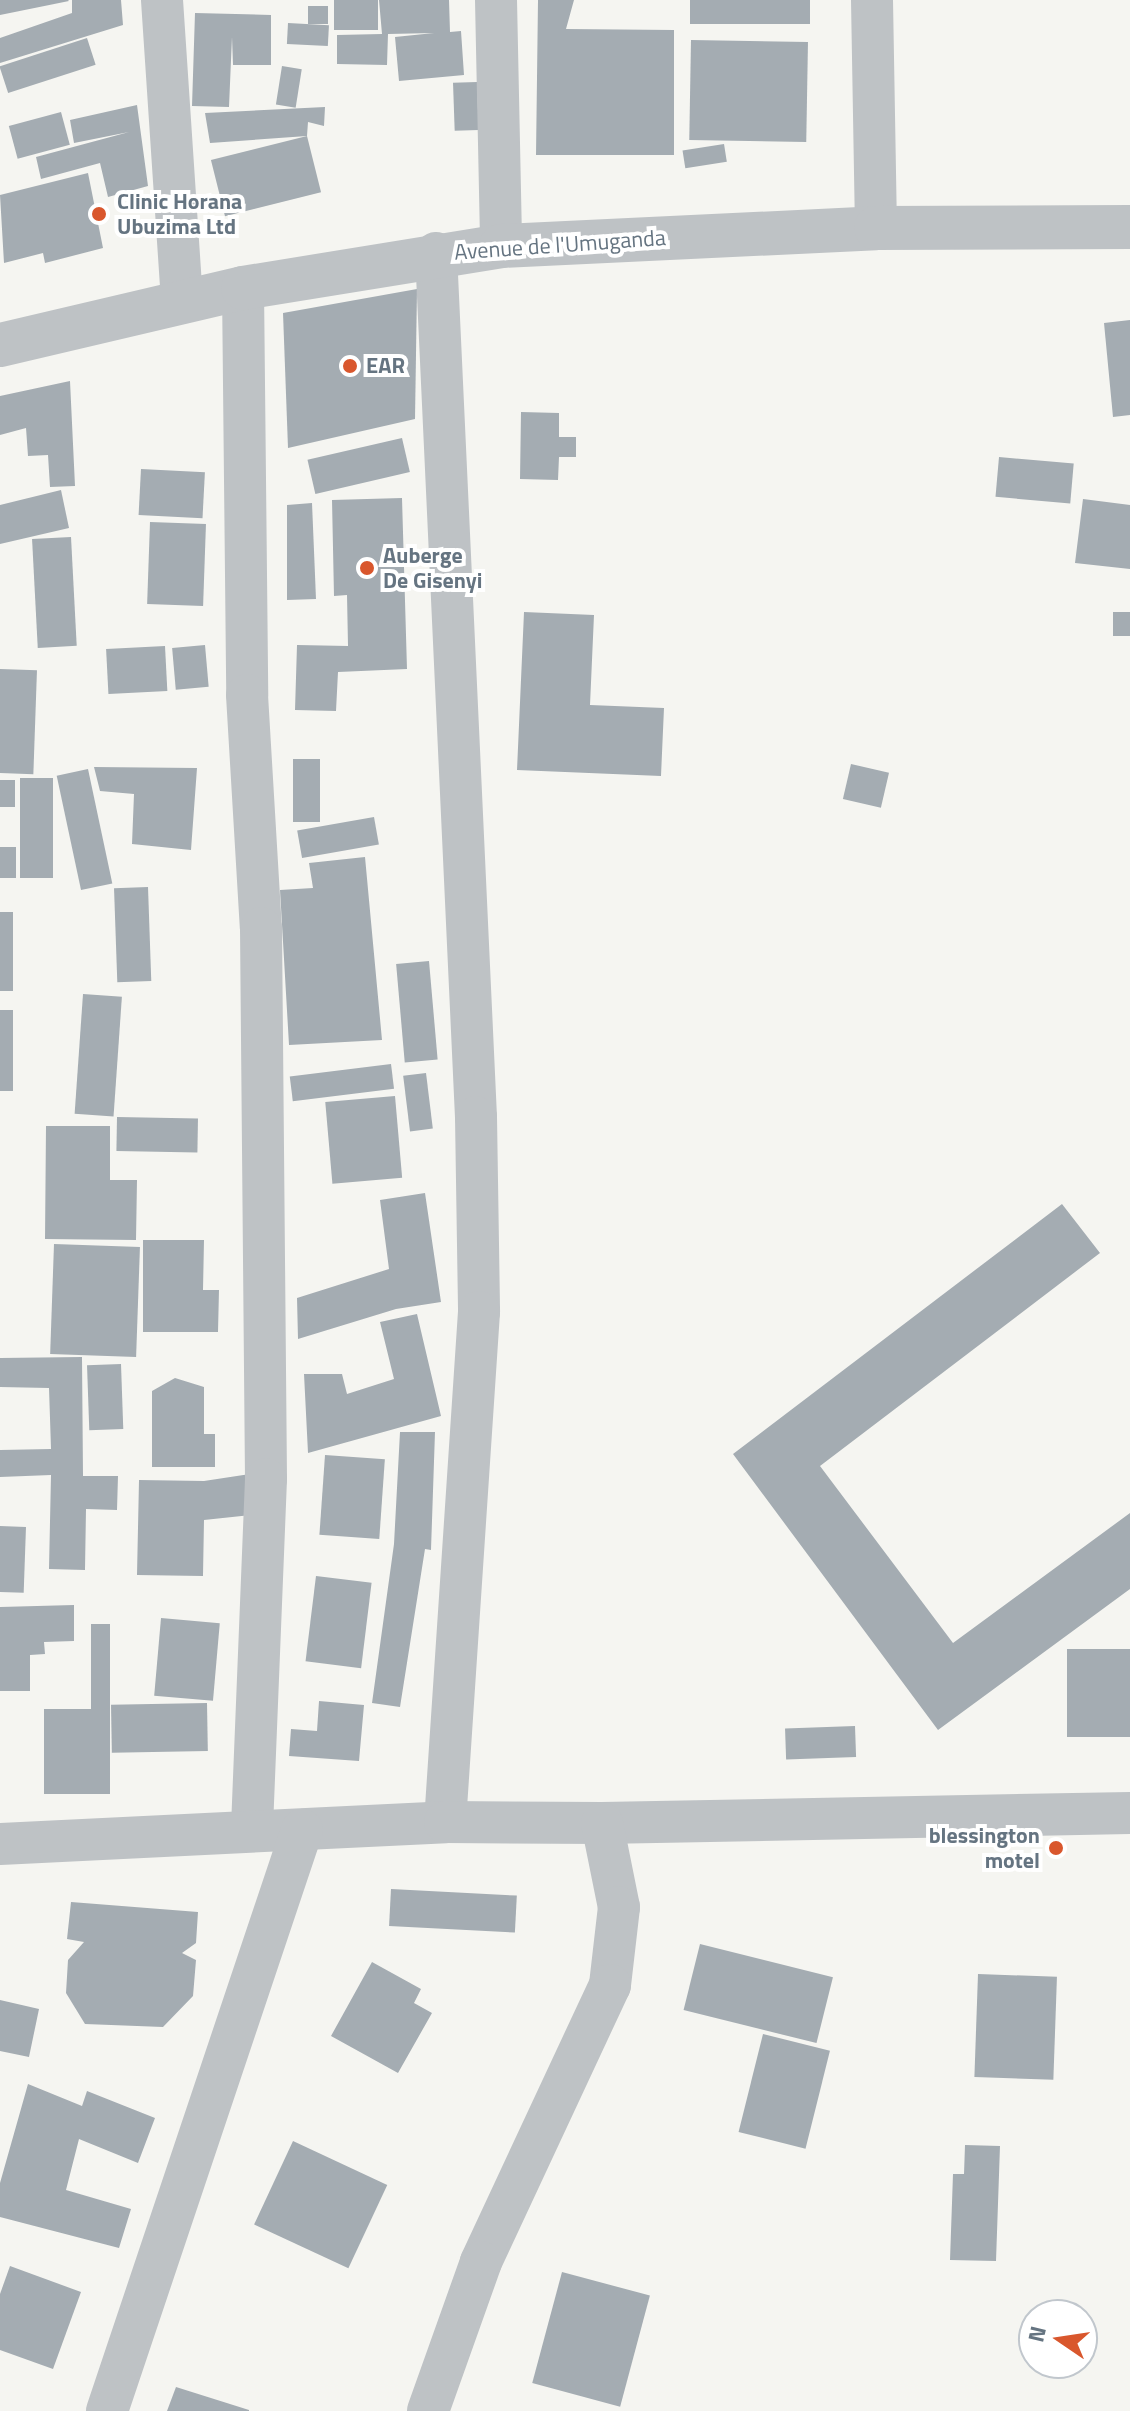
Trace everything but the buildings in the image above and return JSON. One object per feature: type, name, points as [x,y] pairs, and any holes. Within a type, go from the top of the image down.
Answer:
[{"type":"street","points":[[162,0],[182,302]]},
{"type":"street","points":[[496,0],[501,246]]},
{"type":"street","points":[[872,0],[876,228]]},
{"type":"street","name":"Avenue de l'Umuganda","points":[[0,345],[243,288],[436,253],[501,246],[876,228],[1130,227]]},
{"type":"street","points":[[436,253],[476,1117],[479,1312],[445,1822]]},
{"type":"street","points":[[243,288],[247,695],[261,928],[266,1479],[252,1830]]},
{"type":"street","points":[[0,1844],[445,1822],[602,1823],[1130,1813]]},
{"type":"street","points":[[428,2411],[481,2262],[610,1985],[619,1907],[602,1823]]},
{"type":"street","points":[[107,2411],[302,1830]]},
{"type":"place","name":"Clinic Horana Ubuzima Ltd","points":[[99,214]]},
{"type":"place","name":"EAR","points":[[350,366]]},
{"type":"place","name":"Auberge De Gisenyi","points":[[367,568]]},
{"type":"place","name":"blessington motel","points":[[1056,1848]]}]
